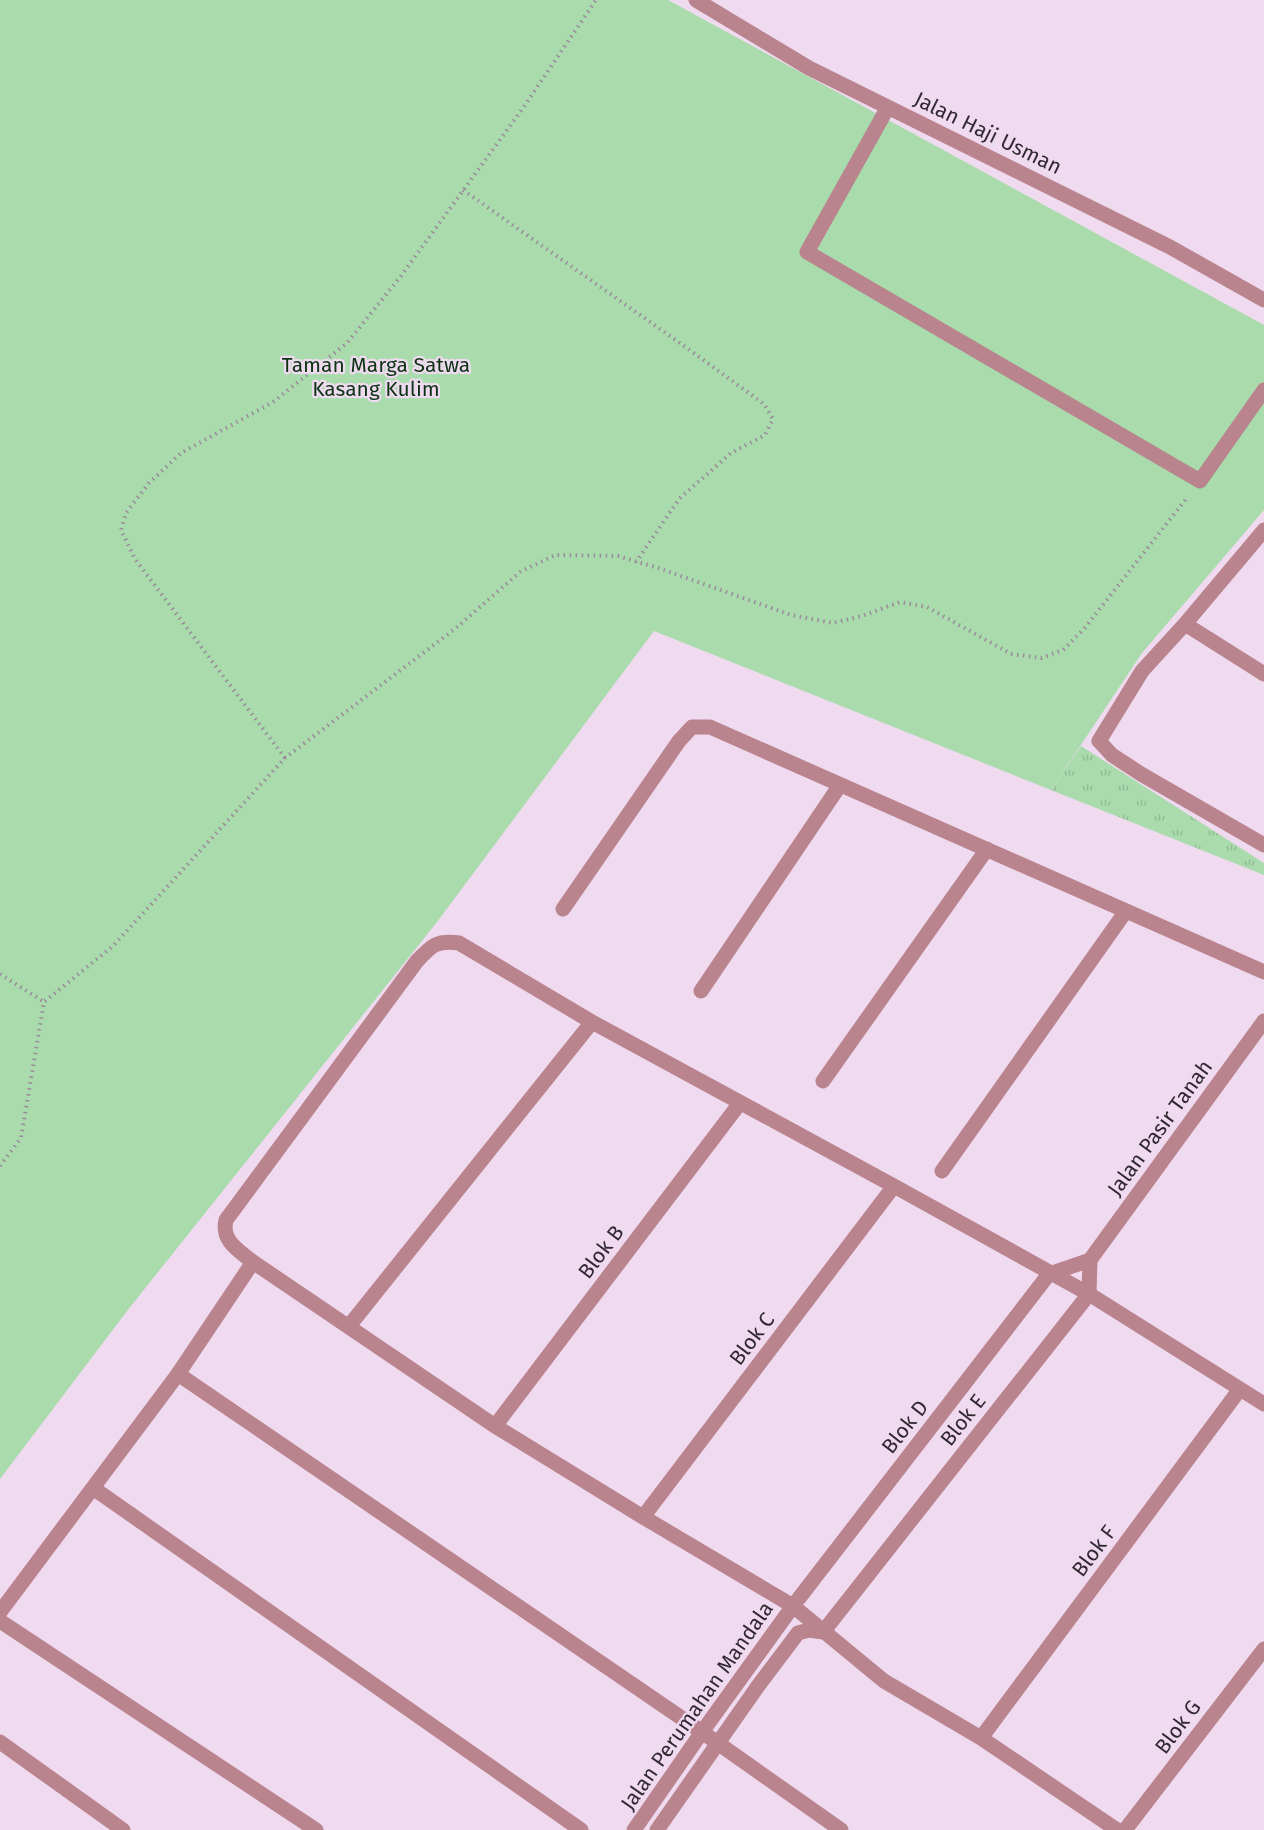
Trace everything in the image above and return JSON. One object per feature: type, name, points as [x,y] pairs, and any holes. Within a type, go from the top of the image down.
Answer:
[{"type":"street","name":"Jalan Haji Usman","points":[[696,0],[809,68],[1170,247],[1264,300]]},
{"type":"street","points":[[888,107],[807,252],[1200,481],[1264,390]]},
{"type":"street","points":[[1264,530],[1142,671],[1099,741],[1112,755],[1141,774],[1264,845]]},
{"type":"street","points":[[1185,624],[1264,674]]},
{"type":"street","points":[[563,909],[679,741],[692,727],[710,727],[1264,972]]},
{"type":"street","points":[[701,991],[840,785]]},
{"type":"street","points":[[824,1081],[987,849]]},
{"type":"street","points":[[942,1171],[1126,911]]},
{"type":"street","points":[[1117,1830],[981,1738],[884,1681],[793,1606],[643,1517],[495,1425],[253,1262],[232,1245],[226,1236],[224,1228],[226,1220],[417,961],[427,950],[443,941],[459,943],[592,1022],[1089,1294],[1264,1404]]},
{"type":"street","name":"Jalan Pasir Tanah","points":[[1090,1260],[1264,1021]]},
{"type":"street","points":[[350,1326],[592,1022]]},
{"type":"street","name":"Blok B","points":[[495,1425],[740,1103]]},
{"type":"street","name":"Blok C","points":[[643,1517],[894,1186]]},
{"type":"street","points":[[1049,1274],[1090,1260],[1089,1294]]},
{"type":"street","points":[[0,1612],[178,1374],[253,1262]]},
{"type":"street","name":"Blok D","points":[[793,1606],[1049,1274]]},
{"type":"street","name":"Blok E","points":[[823,1632],[1089,1294]]},
{"type":"street","points":[[178,1374],[702,1732],[841,1830]]},
{"type":"street","name":"Blok F","points":[[981,1738],[1240,1389]]},
{"type":"street","points":[[93,1488],[581,1830]]},
{"type":"street","name":"Jalan Perumahan Mandala","points":[[634,1830],[793,1606]]},
{"type":"street","points":[[0,1621],[316,1830]]},
{"type":"street","points":[[657,1830],[798,1633],[809,1630],[823,1632]]},
{"type":"street","name":"Blok G","points":[[1125,1830],[1264,1649]]},
{"type":"street","points":[[0,1742],[123,1830]]},
{"type":"path","points":[[285,758],[135,559],[121,530],[126,513],[149,483],[181,453],[273,402],[347,343],[401,276],[523,108],[596,0]]},
{"type":"path","points":[[463,190],[764,404],[773,419],[765,435],[731,453],[679,499],[636,562]]},
{"type":"path","points":[[0,1166],[21,1138],[44,1002],[113,946],[285,758],[456,628],[520,572],[555,555],[618,556],[791,615],[833,623],[862,616],[900,602],[927,607],[1011,654],[1041,658],[1063,650],[1084,629],[1200,481]]},
{"type":"path","points":[[0,974],[44,1002]]},
{"type":"green space","name":"Taman Marga Satwa Kasang Kulim","points":[[0,0],[668,0],[1264,325],[1264,510],[1142,653],[1051,790],[654,631],[437,922],[127,1311],[0,1479]]},
{"type":"green space","points":[[1081,746],[1264,863],[1264,875],[1051,790]]}]
